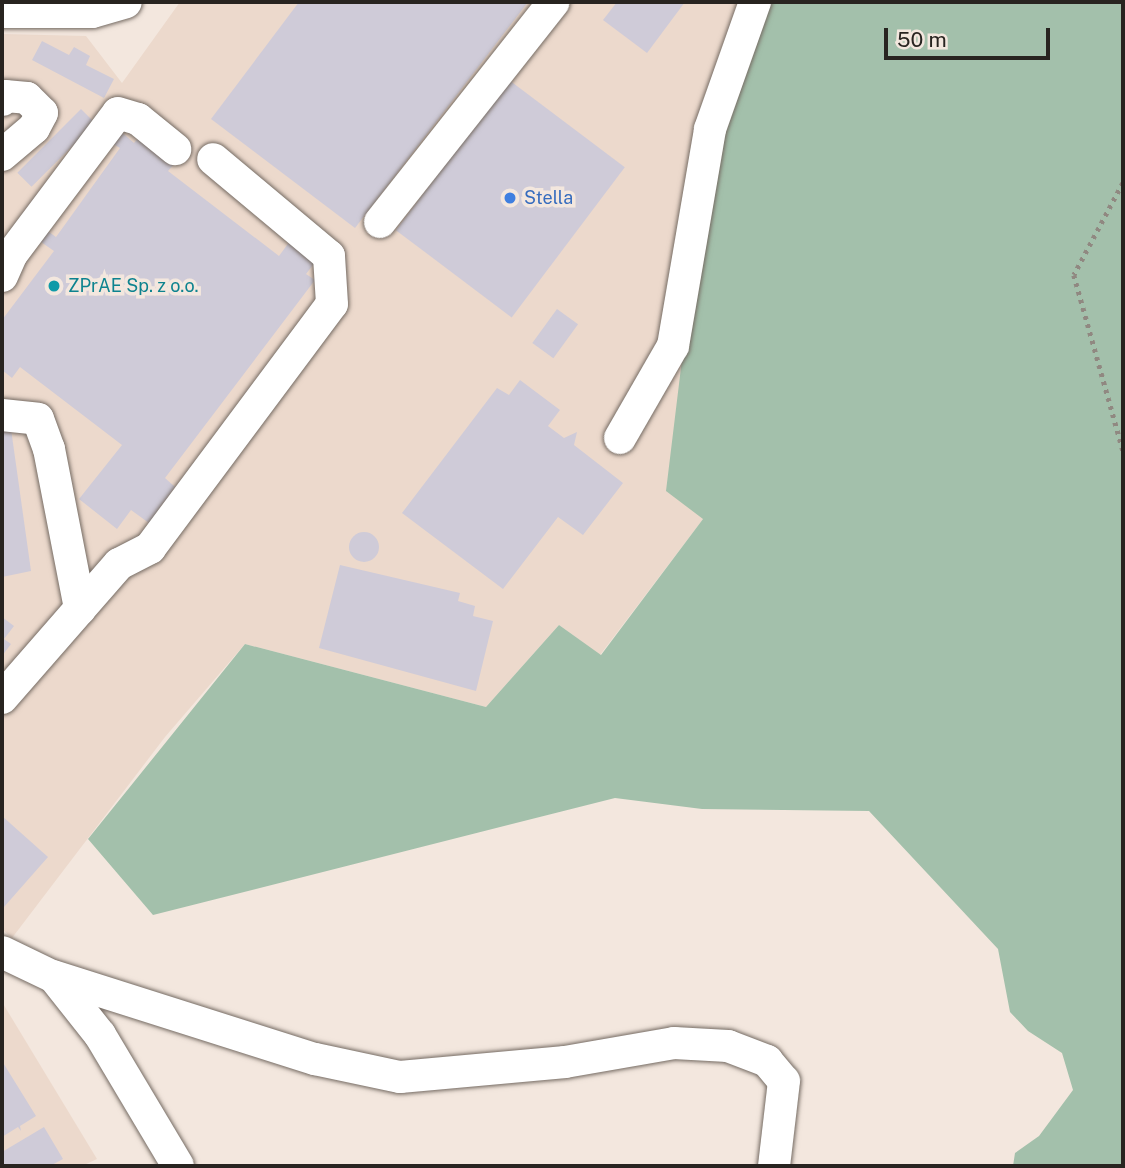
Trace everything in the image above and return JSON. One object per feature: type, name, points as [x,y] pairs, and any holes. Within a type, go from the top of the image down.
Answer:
[{"type":"lane","points":[[2,12],[92,12],[126,2]]},
{"type":"lane","points":[[380,222],[554,2]]},
{"type":"lane","points":[[620,438],[673,346],[710,129],[755,2]]},
{"type":"lane","points":[[2,100],[5,96],[26,98],[42,113],[34,128],[2,155]]},
{"type":"lane","points":[[2,276],[12,254],[118,113],[138,119],[175,149]]},
{"type":"lane","points":[[2,698],[119,564],[150,548],[332,304],[329,256],[213,159]]},
{"type":"lane","points":[[2,415],[38,419],[50,449],[80,609]]},
{"type":"lane","points":[[2,952],[53,976],[315,1059],[400,1077],[565,1062],[674,1043],[728,1046],[767,1061],[784,1081],[774,1166]]},
{"type":"lane","points":[[53,976],[100,1035],[178,1166]]},
{"type":"path","points":[[1123,183],[1074,275],[1123,451]]},
{"type":"shaded area","points":[[180,2],[740,2],[683,353],[703,519],[600,655],[559,625],[486,707],[245,644],[165,737],[12,938],[2,929],[2,34],[86,36],[122,83]]},
{"type":"shaded area","points":[[2,1002],[97,1159],[82,1166],[2,1166]]},
{"type":"green space","points":[[755,2],[1123,2],[1123,1166],[1013,1166],[1015,1153],[1039,1136],[1073,1090],[1062,1053],[1028,1031],[1010,1012],[998,949],[869,811],[702,809],[615,798],[153,915],[88,839],[245,644],[486,707],[559,625],[601,655],[703,519],[666,491],[710,129]]},
{"type":"building","points":[[299,2],[528,2],[355,228],[211,119]]},
{"type":"building","points":[[617,2],[685,2],[647,53],[603,20]]},
{"type":"building","points":[[42,41],[69,55],[74,47],[90,56],[86,65],[114,79],[104,98],[32,60]]},
{"type":"building","name":"Stella","points":[[509,80],[625,167],[512,317],[396,230]]},
{"type":"building","points":[[81,109],[95,123],[32,187],[17,173]]},
{"type":"building","points":[[118,129],[134,143],[140,136],[175,163],[168,171],[279,256],[290,241],[316,261],[306,274],[315,280],[165,478],[175,487],[149,523],[131,510],[117,529],[79,499],[122,445],[20,367],[12,378],[2,370],[2,320],[54,251],[34,237],[42,227],[56,237],[120,148],[108,141]]},
{"type":"building","points":[[557,309],[578,324],[553,358],[532,343]]},
{"type":"building","points":[[520,380],[560,410],[548,426],[564,438],[577,432],[574,445],[623,483],[583,535],[558,517],[503,589],[402,513],[497,388],[509,395]]},
{"type":"building","points":[[11,429],[31,571],[2,577],[2,430]]},
{"type":"building","points":[[364,532],[375,536],[379,547],[375,558],[364,562],[353,558],[349,547],[353,536]]},
{"type":"building","points":[[340,565],[460,593],[458,601],[475,606],[473,616],[493,621],[476,691],[319,648]]},
{"type":"building","points":[[2,617],[14,626],[4,639],[11,644],[2,656]]},
{"type":"building","points":[[2,816],[48,857],[4,907],[2,905]]},
{"type":"building","points":[[2,1061],[36,1116],[20,1126],[21,1131],[18,1127],[2,1137]]},
{"type":"building","points":[[44,1127],[63,1159],[50,1166],[2,1166],[2,1152]]},
{"type":"place","name":"Stella","points":[[510,198]]},
{"type":"place","name":"ZPrAE Sp. z o.o.","points":[[54,286]]}]
